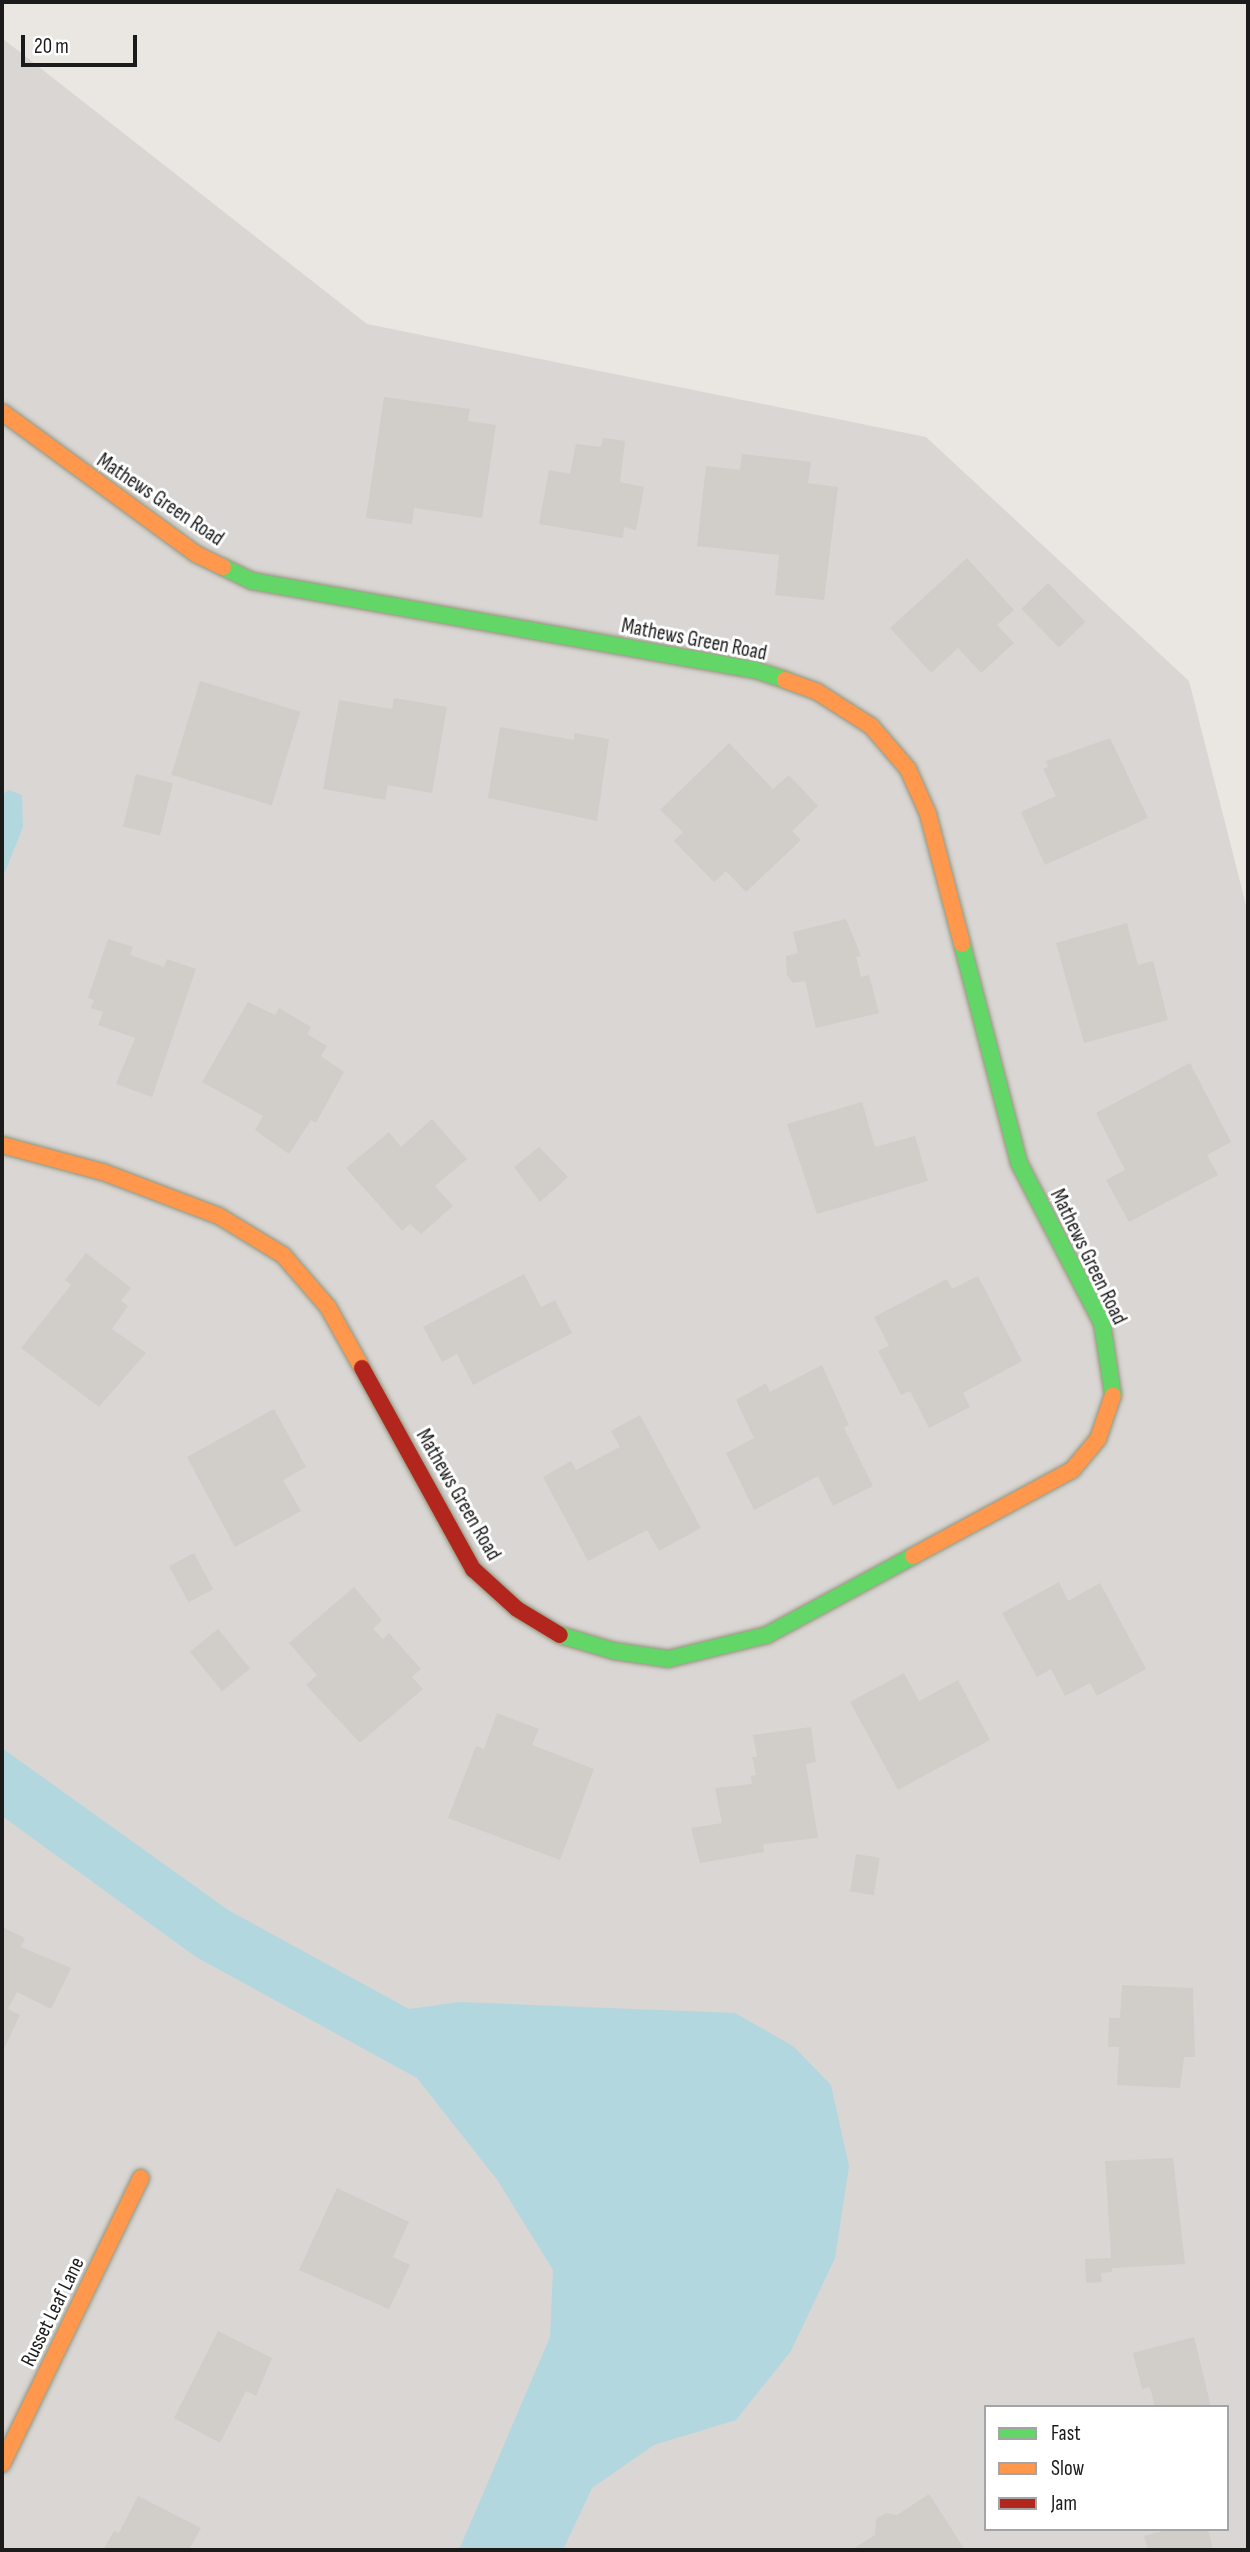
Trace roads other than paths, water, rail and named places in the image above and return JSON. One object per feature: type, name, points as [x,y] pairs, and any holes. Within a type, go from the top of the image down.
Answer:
[{"type":"street","name":"Mathews Green Road","points":[[2,412],[196,554],[252,581],[755,670],[816,691],[871,726],[908,769],[928,814],[1019,1163],[1102,1323],[1113,1394],[1098,1439],[1072,1470],[767,1635],[668,1659],[614,1651],[557,1633],[517,1609],[473,1569],[328,1307],[283,1255],[219,1216],[103,1172],[2,1145]]},
{"type":"street","name":"Russet Leaf Lane","points":[[2,2464],[141,2178]]},
{"type":"water","points":[[9,790],[22,795],[23,827],[2,879],[2,795]]},
{"type":"water","points":[[2,1748],[228,1910],[409,2009],[459,2002],[735,2013],[793,2046],[831,2085],[849,2166],[835,2258],[791,2351],[736,2420],[654,2445],[592,2488],[563,2550],[459,2550],[550,2337],[553,2270],[498,2181],[417,2078],[196,1957],[2,1816]]}]
